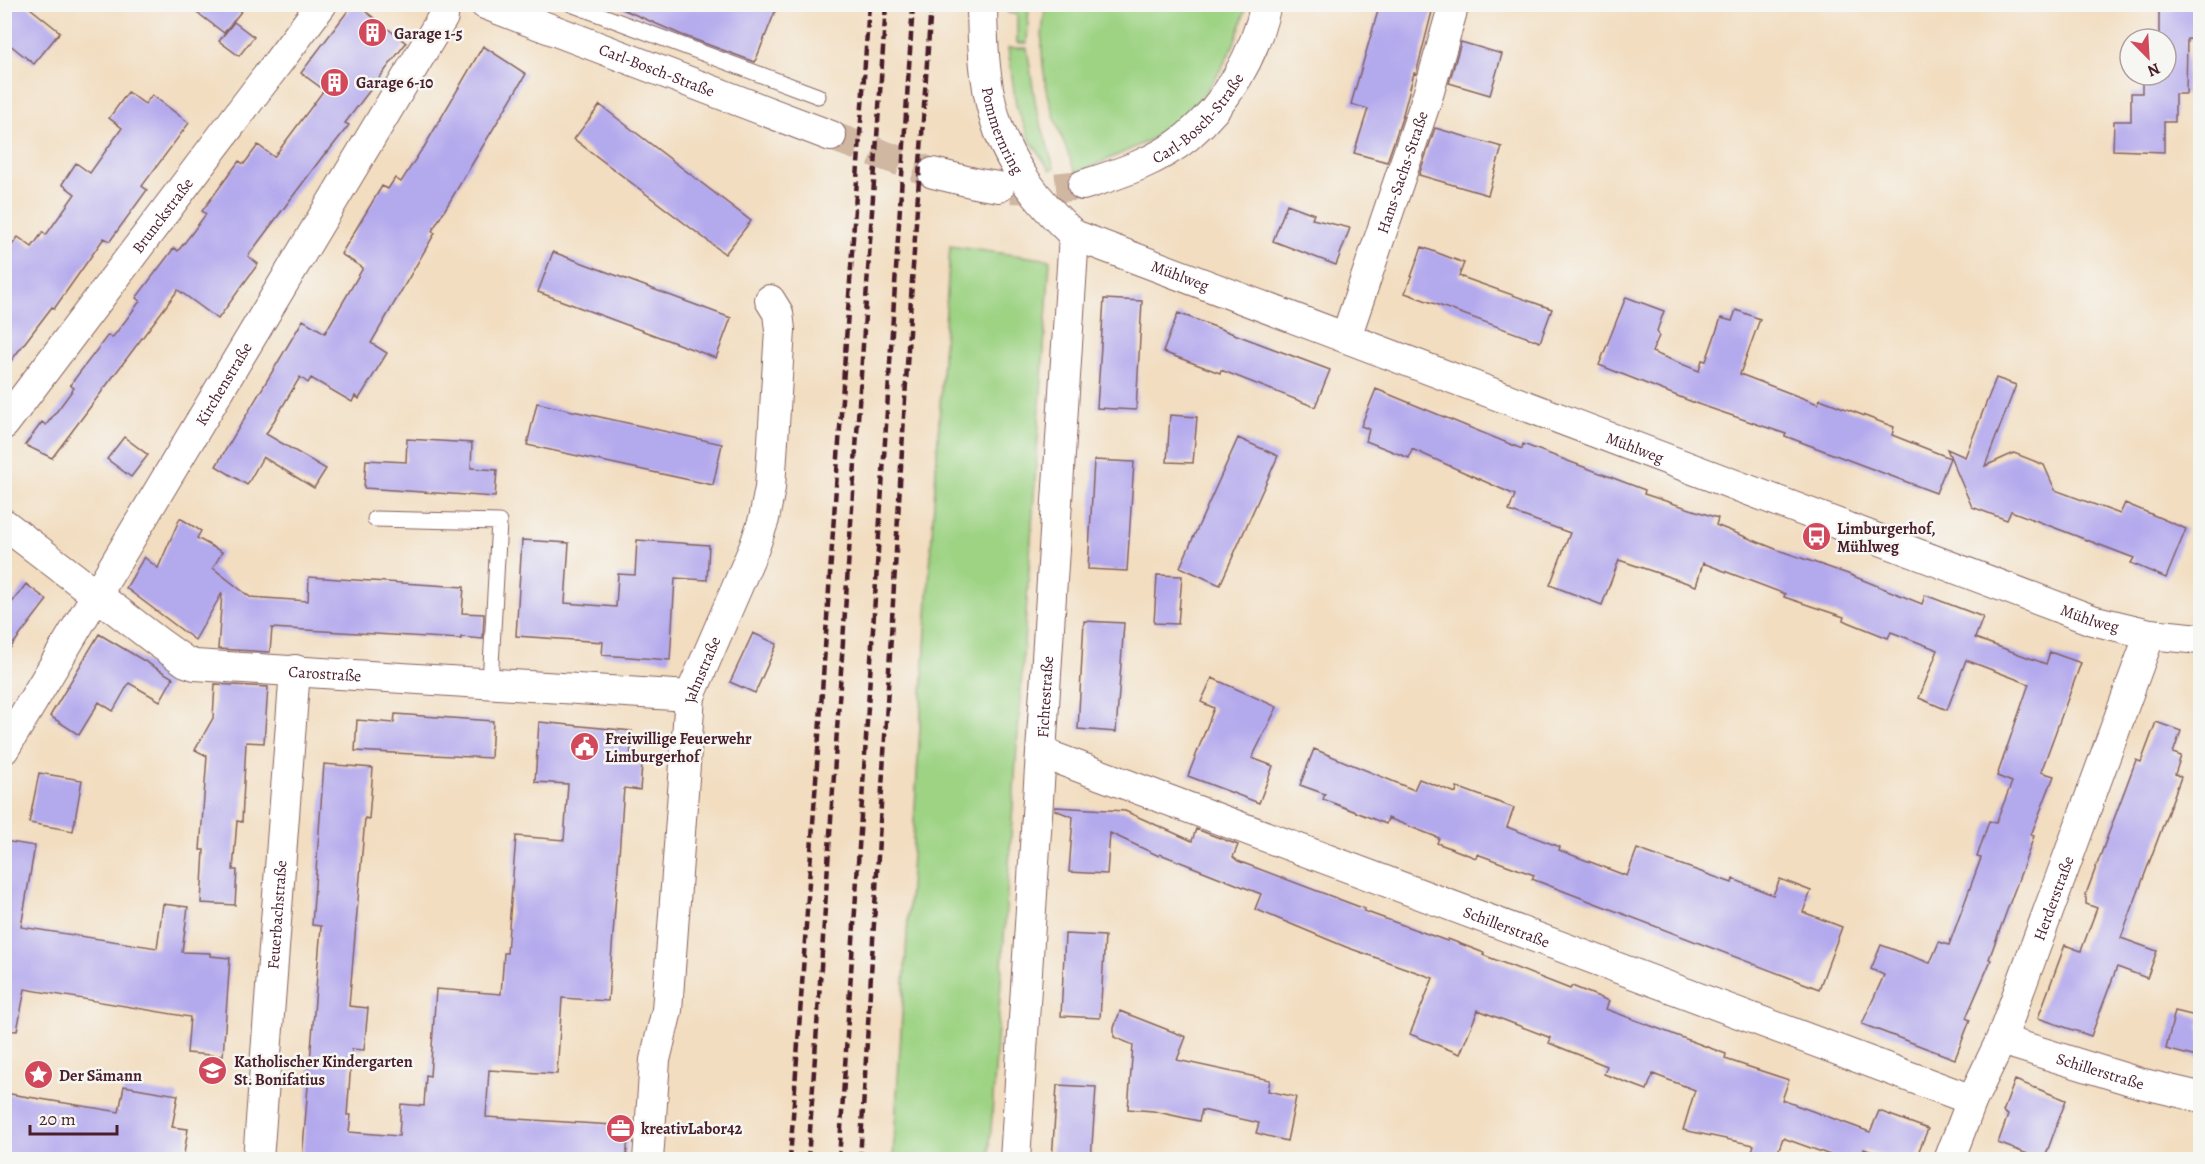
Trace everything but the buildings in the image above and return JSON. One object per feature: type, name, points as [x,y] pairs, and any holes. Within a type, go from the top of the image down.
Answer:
[{"type":"street","name":"Brunckstraße","points":[[4,424],[322,4]]},
{"type":"street","name":"Carl-Bosch-Straße","points":[[484,4],[831,136]]},
{"type":"street","name":"Pommernring","points":[[982,4],[983,57],[989,100],[1002,141],[1020,174],[1047,209],[1074,234]]},
{"type":"street","name":"Carl-Bosch-Straße","points":[[1083,184],[1113,176],[1150,160],[1187,137],[1216,106],[1243,69],[1261,26],[1266,4]]},
{"type":"street","name":"Hans-Sachs-Straße","points":[[1346,337],[1428,94],[1454,4]]},
{"type":"street","name":"Kirchenstraße","points":[[4,749],[443,17]]},
{"type":"street","points":[[933,173],[999,187]]},
{"type":"street","name":"Mühlweg","points":[[1074,234],[2092,620],[2150,634],[2200,639]]},
{"type":"street","name":"Fichtestraße","points":[[1015,1160],[1074,234]]},
{"type":"street","name":"Jahnstraße","points":[[648,1160],[655,1060],[667,1010],[690,696],[754,548],[768,498],[780,330],[778,314],[770,300]]},
{"type":"street","name":"Carostraße","points":[[4,524],[186,662],[195,665],[690,696]]},
{"type":"street","name":"Herderstraße","points":[[1949,1160],[1972,1100],[2001,1040],[2150,634]]},
{"type":"street","name":"Feuerbachstraße","points":[[258,1160],[295,670]]},
{"type":"street","name":"Schillerstraße","points":[[1042,753],[1972,1100]]},
{"type":"street","name":"Schillerstraße","points":[[2001,1040],[2140,1083],[2200,1097]]},
{"type":"lane","name":"Carl-Bosch-Straße","points":[[571,4],[818,96]]},
{"type":"lane","points":[[375,519],[499,522],[490,683]]},
{"type":"green space","points":[[1008,5],[1029,5],[1027,43],[1017,43],[1017,14],[1008,13]]},
{"type":"green space","points":[[1045,5],[1246,5],[1234,44],[1224,63],[1199,100],[1184,115],[1151,139],[1076,173],[1058,129],[1045,83],[1042,34]]},
{"type":"green space","points":[[1008,48],[1027,48],[1036,107],[1054,168],[1050,170],[1030,140],[1016,105]]},
{"type":"green space","points":[[950,246],[1050,260],[989,1159],[893,1159]]},
{"type":"tunnel","points":[[831,136],[933,173]]},
{"type":"tunnel","points":[[1011,188],[1042,189],[1083,185]]},
{"type":"railway","points":[[790,1160],[869,4]]},
{"type":"railway","points":[[808,1160],[886,4]]},
{"type":"railway","points":[[839,1160],[913,4]]},
{"type":"railway","points":[[860,1160],[912,281],[931,4]]},
{"type":"place","name":"Garage 1-5","points":[[373,33]]},
{"type":"place","name":"Garage 6-10","points":[[335,82]]},
{"type":"place","name":"Limburgerhof, Mühlweg","points":[[1816,537]]},
{"type":"place","name":"Freiwillige Feuerwehr Limburgerhof","points":[[584,747]]},
{"type":"place","name":"Katholischer Kindergarten St. Bonifatius","points":[[213,1070]]},
{"type":"place","name":"Der Sämann","points":[[38,1075]]},
{"type":"place","name":"kreativLabor42","points":[[620,1128]]}]
